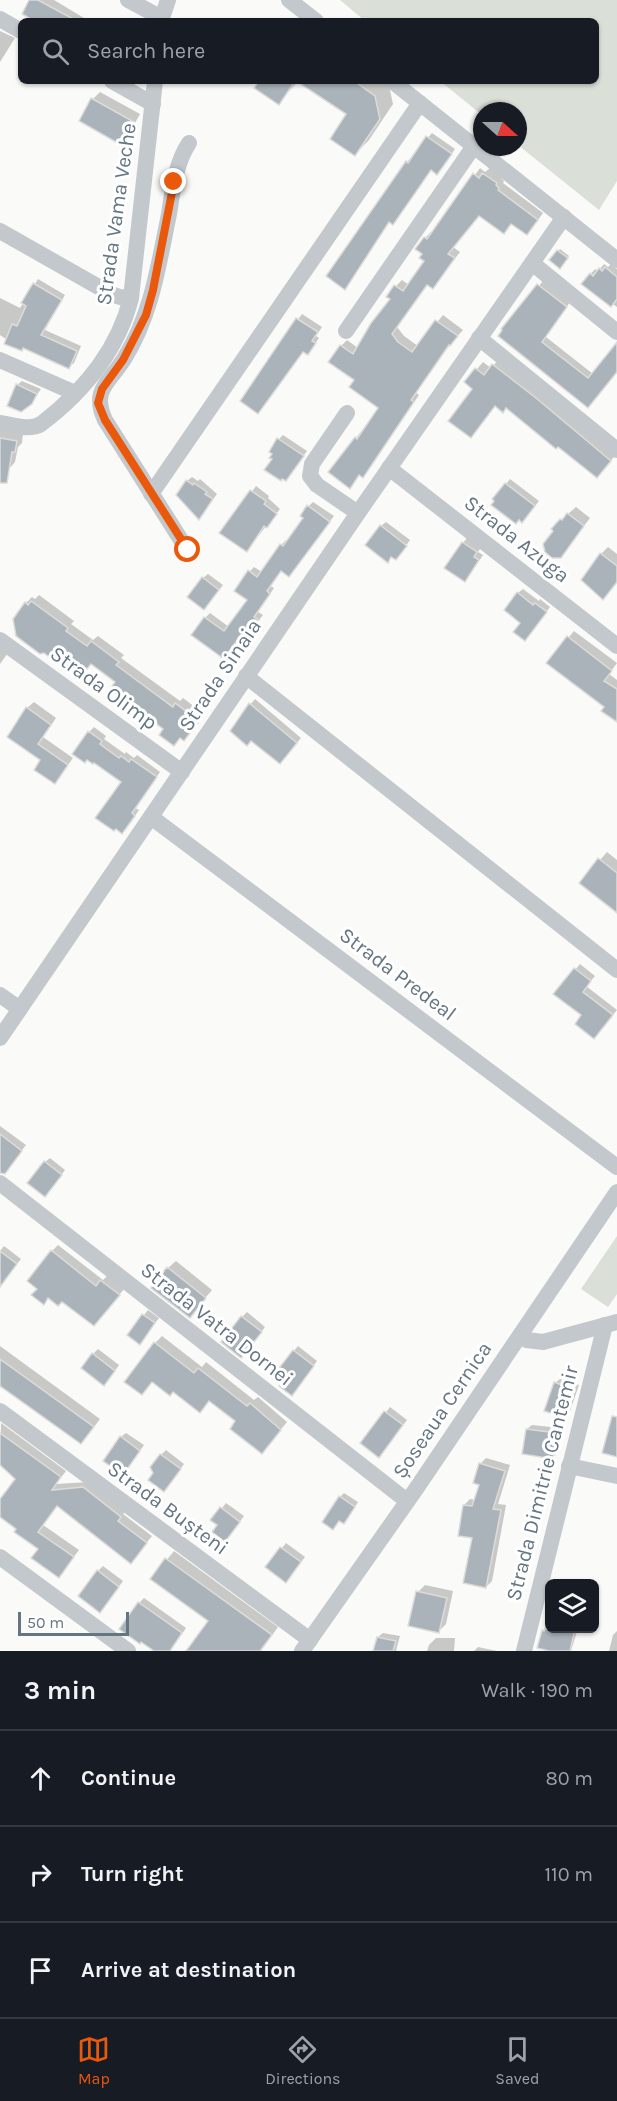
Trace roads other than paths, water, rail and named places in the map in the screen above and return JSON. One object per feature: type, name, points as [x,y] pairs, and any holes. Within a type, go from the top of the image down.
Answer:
[{"type":"street","points":[[128,0],[158,18]]},
{"type":"street","points":[[162,18],[168,0]]},
{"type":"street","points":[[289,0],[311,18]]},
{"type":"street","points":[[0,19],[18,29]]},
{"type":"street","points":[[117,84],[153,104]]},
{"type":"street","name":"Strada Vama Veche","points":[[0,423],[35,428],[47,420],[75,393],[111,349],[120,332],[131,298],[155,84]]},
{"type":"street","points":[[396,84],[473,145]]},
{"type":"street","points":[[151,494],[420,102]]},
{"type":"street","points":[[188,550],[105,420],[98,403],[102,389],[123,360],[146,315],[178,164],[189,143]]},
{"type":"street","points":[[346,331],[473,147]]},
{"type":"street","points":[[487,156],[617,260]]},
{"type":"street","name":"Strada Sinaia","points":[[0,1038],[357,513],[564,217]]},
{"type":"street","points":[[0,231],[111,294],[131,298]]},
{"type":"street","points":[[532,263],[617,332]]},
{"type":"street","points":[[479,338],[617,450]]},
{"type":"street","points":[[0,360],[75,393]]},
{"type":"street","points":[[346,413],[312,464],[310,476],[317,485],[357,513]]},
{"type":"street","name":"Strada Azuga","points":[[389,468],[617,646]]},
{"type":"street","name":"Strada Olimp","points":[[0,640],[182,772]]},
{"type":"street","points":[[246,676],[617,970]]},
{"type":"street","name":"Strada Predeal","points":[[152,817],[617,1167]]},
{"type":"street","points":[[0,995],[20,1009]]},
{"type":"street","name":"Strada Vatra Dornei","points":[[0,1183],[407,1501]]},
{"type":"street","name":"Șoseaua Cernica","points":[[306,1646],[617,1192]]},
{"type":"street","points":[[520,1336],[527,1340],[543,1342],[611,1324]]},
{"type":"street","name":"Strada Dimitrie Cantemir","points":[[524,1651],[569,1466],[611,1324]]},
{"type":"street","name":"Strada Bușteni","points":[[0,1411],[306,1646]]},
{"type":"street","points":[[569,1466],[617,1476]]},
{"type":"street","points":[[0,1557],[128,1651]]}]
